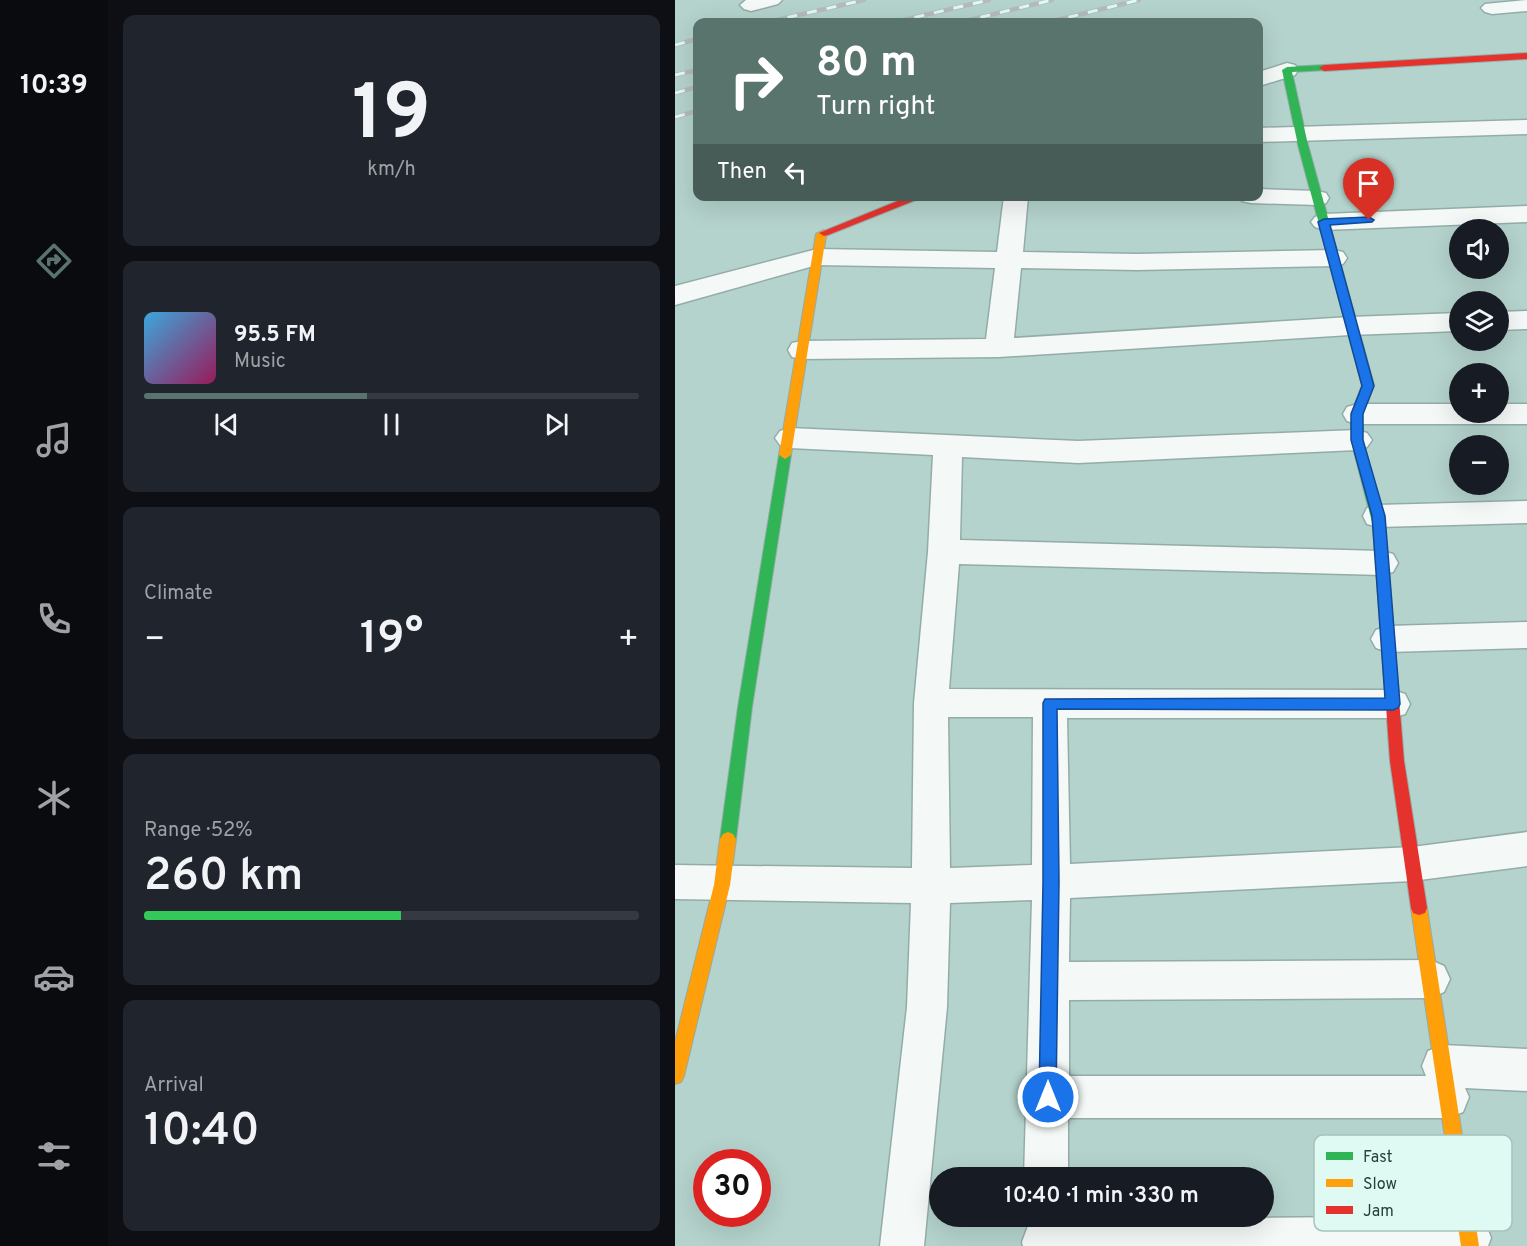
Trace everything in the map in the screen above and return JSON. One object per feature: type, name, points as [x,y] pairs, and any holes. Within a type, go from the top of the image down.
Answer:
[{"type":"street","points":[[1492,8],[1527,5]]},
{"type":"street","points":[[1263,78],[1287,70],[1527,56]]},
{"type":"street","points":[[1287,70],[1317,198],[1368,386],[1357,427],[1378,516],[1397,761],[1453,1135]]},
{"type":"street","points":[[1263,135],[1527,128]]},
{"type":"street","points":[[1263,196],[1317,198]]},
{"type":"street","points":[[675,1076],[722,885],[745,707],[821,234],[908,201]]},
{"type":"street","points":[[999,348],[1016,201]]},
{"type":"street","points":[[1324,222],[1527,214]]},
{"type":"street","points":[[675,294],[817,257],[1137,262],[1333,258]]},
{"type":"street","points":[[1509,321],[1527,320]]},
{"type":"street","points":[[803,350],[999,348],[1350,326],[1449,322]]},
{"type":"street","points":[[790,438],[1078,452],[1527,414]]},
{"type":"street","points":[[902,1246],[927,1007],[931,886],[931,703],[944,552],[948,444]]},
{"type":"street","points":[[1378,516],[1527,512]]},
{"type":"street","points":[[944,552],[1382,563]]},
{"type":"street","points":[[1388,639],[1527,635]]},
{"type":"street","points":[[931,703],[1393,704]]},
{"type":"street","points":[[1045,1167],[1051,882],[1050,703]]},
{"type":"street","points":[[675,882],[722,885],[931,886],[1051,882],[1413,864],[1527,849]]},
{"type":"street","points":[[1049,981],[1430,979]]},
{"type":"street","points":[[1048,1097],[1445,1081],[1527,1070]]},
{"type":"street","points":[[1044,1235],[1469,1242]]},
{"type":"railway","points":[[785,18],[864,0]]},
{"type":"railway","points":[[912,18],[989,0]]},
{"type":"railway","points":[[978,18],[1052,0]]},
{"type":"railway","points":[[1065,18],[1139,0]]},
{"type":"railway","points":[[675,45],[693,40]]},
{"type":"railway","points":[[675,75],[693,71]]},
{"type":"railway","points":[[675,93],[693,88]]},
{"type":"railway","points":[[675,117],[693,112]]},
{"type":"traffic: fast","points":[[1324,68],[1287,70],[1303,145],[1368,385],[1357,414],[1357,440],[1379,526]]},
{"type":"traffic: fast","points":[[728,839],[745,707],[785,455]]},
{"type":"traffic: slow","points":[[785,455],[821,234],[824,233]]},
{"type":"traffic: slow","points":[[675,1076],[722,885],[728,839]]},
{"type":"traffic: slow","points":[[1419,908],[1453,1135]]},
{"type":"traffic: slow","points":[[1468,1231],[1470,1246]]},
{"type":"traffic: jam","points":[[1324,68],[1527,56]]},
{"type":"traffic: jam","points":[[824,233],[908,201]]},
{"type":"traffic: jam","points":[[1379,526],[1397,761],[1419,908]]},
{"type":"route","points":[[1048,1097],[1051,882],[1050,703],[1393,704],[1378,516],[1357,440],[1357,414],[1368,386],[1350,326],[1324,222],[1369,220]]}]
